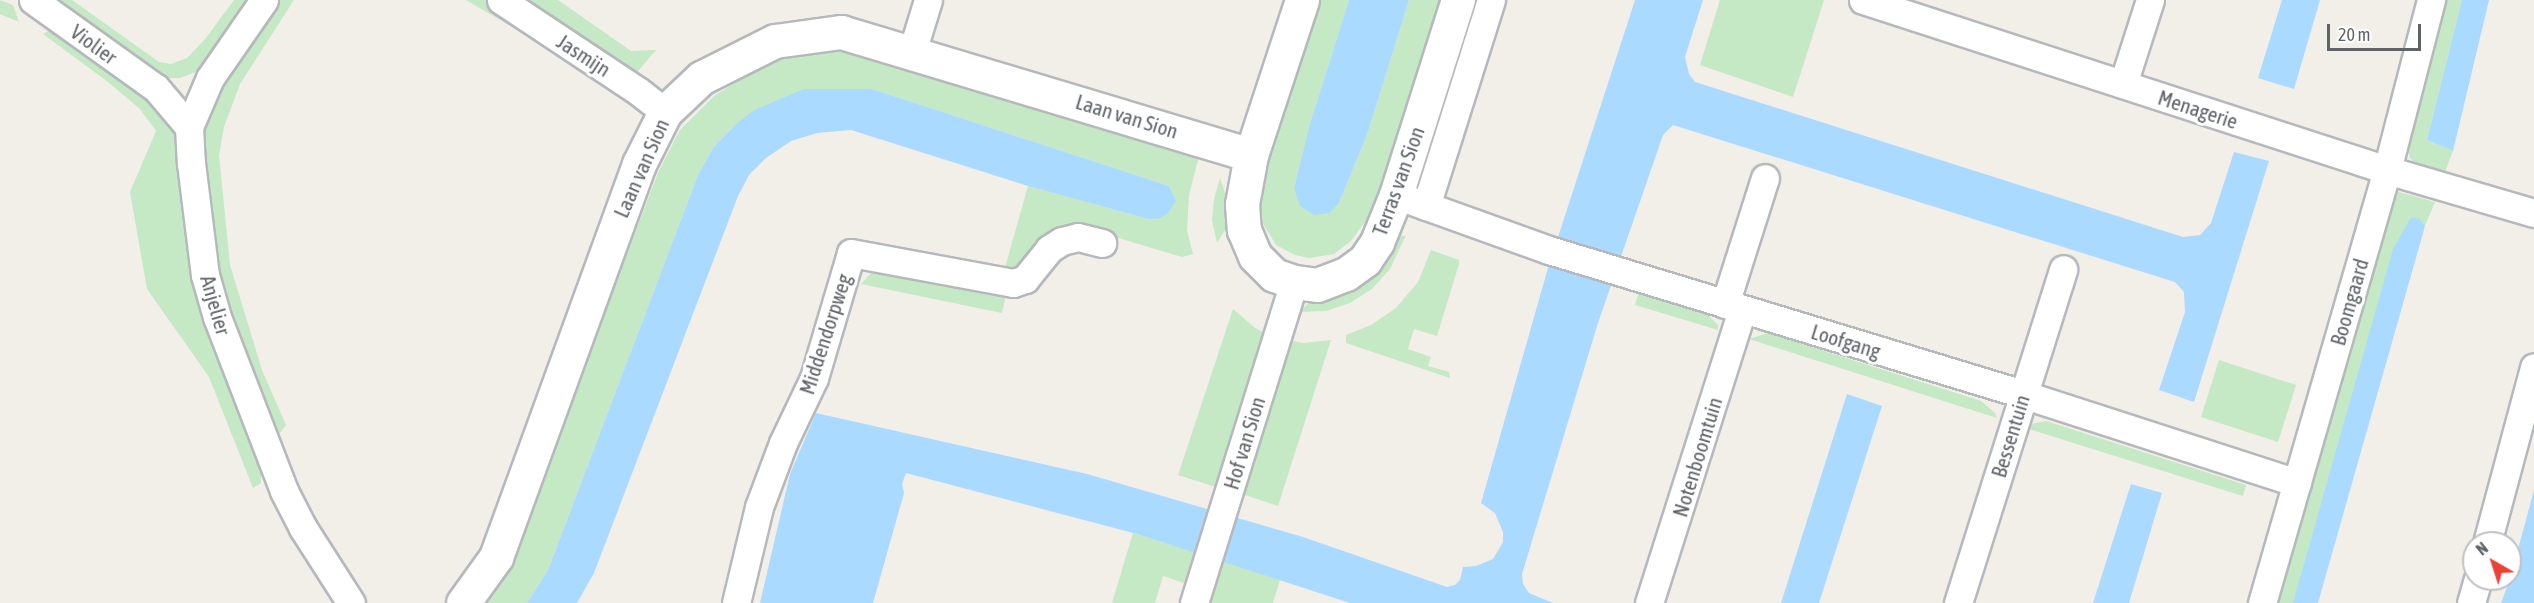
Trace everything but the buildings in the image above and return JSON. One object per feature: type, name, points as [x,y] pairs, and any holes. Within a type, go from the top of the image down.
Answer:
[{"type":"street","name":"Violier","points":[[33,0],[156,88],[189,127]]},
{"type":"street","name":"Anjelier","points":[[264,0],[210,78],[189,127],[190,164],[206,275],[217,317],[284,491],[303,528],[351,603]]},
{"type":"street","name":"Jasmijn","points":[[501,0],[638,91],[665,112]]},
{"type":"street","points":[[912,52],[928,0]]},
{"type":"street","name":"Terras van Sion","points":[[1302,0],[1251,155],[1242,204],[1244,230],[1255,256],[1274,275],[1294,282],[1317,285],[1346,274],[1365,260],[1411,200],[1491,0]]},
{"type":"street","name":"Terras van Sion","points":[[1411,200],[1458,0]]},
{"type":"street","name":"Menagerie","points":[[1863,0],[2387,170],[2534,213]]},
{"type":"street","points":[[2123,84],[2151,0]]},
{"type":"street","name":"Boomgaard","points":[[2262,603],[2387,170],[2431,0]]},
{"type":"street","name":"Laan van Sion","points":[[463,603],[496,557],[639,164],[665,112],[701,78],[775,41],[841,32],[1251,155]]},
{"type":"street","points":[[156,88],[183,85],[210,78]]},
{"type":"street","name":"Notenboomtuin","points":[[1649,603],[1734,307],[1766,178]]},
{"type":"street","name":"Loofgang","points":[[1411,200],[1549,250],[2022,394],[2297,483]]},
{"type":"street","name":"Middendorpweg","points":[[736,603],[759,507],[783,443],[814,378],[851,254],[1013,283],[1025,279],[1049,249],[1062,241],[1078,237],[1102,243]]},
{"type":"street","name":"Bessentuin","points":[[1958,603],[2063,269]]},
{"type":"street","name":"Hof van Sion","points":[[1194,603],[1294,282]]},
{"type":"street","points":[[2490,531],[2534,367]]},
{"type":"green space","points":[[0,0],[13,5],[19,22],[0,14]]},
{"type":"green space","points":[[49,0],[72,0],[159,62],[171,64],[187,58],[206,38],[234,0],[255,0],[201,70],[180,78],[162,78]]},
{"type":"green space","points":[[279,0],[294,0],[240,84],[224,127],[219,155],[230,265],[262,370],[286,425],[280,433],[271,431],[259,409],[216,271],[205,180],[204,129],[219,88]]},
{"type":"green space","points":[[466,0],[488,0],[524,23],[519,31]]},
{"type":"green space","points":[[526,0],[558,0],[631,51],[656,50],[633,77],[556,19]]},
{"type":"green space","points":[[1310,0],[1349,0],[1309,127],[1294,188],[1339,203],[1367,135],[1409,0],[1447,0],[1394,165],[1370,215],[1351,241],[1334,254],[1309,258],[1295,255],[1276,245],[1263,224],[1261,176]]},
{"type":"green space","points":[[1720,0],[1824,0],[1793,97],[1700,65]]},
{"type":"green space","points":[[2447,0],[2462,0],[2427,140],[2453,151],[2444,175],[2419,167],[2410,158],[2408,148]]},
{"type":"green space","points":[[57,26],[136,86],[167,115],[175,134],[218,351],[261,469],[261,483],[253,488],[209,377],[147,289],[130,192],[156,131],[140,109],[43,34]]},
{"type":"green space","points":[[856,48],[1199,156],[1189,195],[1187,231],[1193,254],[1182,257],[1105,234],[1019,270],[1004,271],[1028,186],[1148,219],[1176,201],[1169,186],[872,89],[734,126],[713,148],[698,175],[548,570],[527,603],[482,603],[506,568],[658,173],[680,130],[714,96],[759,68],[799,53]]},
{"type":"green space","points":[[1220,178],[1226,196],[1226,229],[1217,243],[1212,220],[1214,199]]},
{"type":"green space","points":[[2399,192],[2435,202],[2425,226],[2420,219],[2293,603],[2275,603],[2391,202]]},
{"type":"green space","points":[[1406,235],[1390,269],[1372,289],[1350,303],[1326,311],[1299,312],[1313,299],[1333,298],[1353,290],[1369,276],[1400,237]]},
{"type":"green space","points":[[1431,250],[1459,260],[1459,264],[1437,336],[1414,329],[1408,349],[1431,357],[1428,366],[1449,372],[1450,378],[1346,343],[1346,335],[1371,325],[1396,308],[1418,282]]},
{"type":"green space","points":[[889,268],[1006,295],[1002,313],[861,284],[871,273]]},
{"type":"green space","points":[[1639,292],[1708,315],[1718,325],[1718,330],[1635,305]]},
{"type":"green space","points":[[1233,309],[1266,334],[1216,487],[1178,475]]},
{"type":"green space","points":[[1768,333],[1981,401],[1995,413],[1997,418],[1749,339]]},
{"type":"green space","points":[[1290,340],[1303,343],[1331,340],[1278,506],[1239,493]]},
{"type":"green space","points":[[2219,360],[2296,385],[2278,442],[2201,417]]},
{"type":"green space","points":[[2046,421],[2246,485],[2243,496],[2029,429],[2031,424]]},
{"type":"green space","points":[[1133,533],[1194,552],[1184,583],[1163,576],[1155,603],[1112,603]]},
{"type":"green space","points":[[1221,561],[1280,580],[1273,603],[1207,603]]},
{"type":"water","points":[[1349,0],[1409,0],[1367,135],[1339,203],[1329,213],[1314,215],[1300,206],[1294,188],[1309,127]]},
{"type":"water","points":[[1635,0],[1703,0],[1685,57],[1689,74],[1695,82],[2183,237],[2200,235],[2211,223],[2234,152],[2269,161],[2194,402],[2159,390],[2185,312],[2184,292],[2175,282],[1673,125],[1663,135],[1597,326],[1522,574],[1523,584],[1529,593],[1553,603],[1350,603],[1137,534],[906,473],[902,484],[904,493],[873,603],[760,603],[790,474],[816,413],[1087,474],[1303,537],[1447,587],[1455,585],[1460,580],[1463,567],[1476,566],[1493,559],[1503,542],[1503,532],[1495,513],[1481,503],[1548,268]]},
{"type":"water","points":[[2282,0],[2320,0],[2294,89],[2258,78]]},
{"type":"water","points":[[2462,0],[2489,0],[2453,151],[2427,140]]},
{"type":"water","points":[[804,89],[872,89],[1169,186],[1176,201],[1168,213],[1160,218],[1148,219],[1028,186],[851,130],[817,133],[791,141],[766,158],[749,175],[738,196],[594,573],[577,603],[527,603],[548,570],[698,175],[713,148],[734,126],[754,110]]},
{"type":"water","points":[[2411,217],[2420,219],[2425,226],[2318,603],[2293,603],[2393,249]]},
{"type":"water","points":[[1847,394],[1882,406],[1819,603],[1781,603]]},
{"type":"water","points":[[2131,484],[2162,493],[2129,603],[2093,603]]},
{"type":"water","points":[[2534,490],[2534,603],[2501,603],[2506,591],[2522,591],[2522,534]]}]
